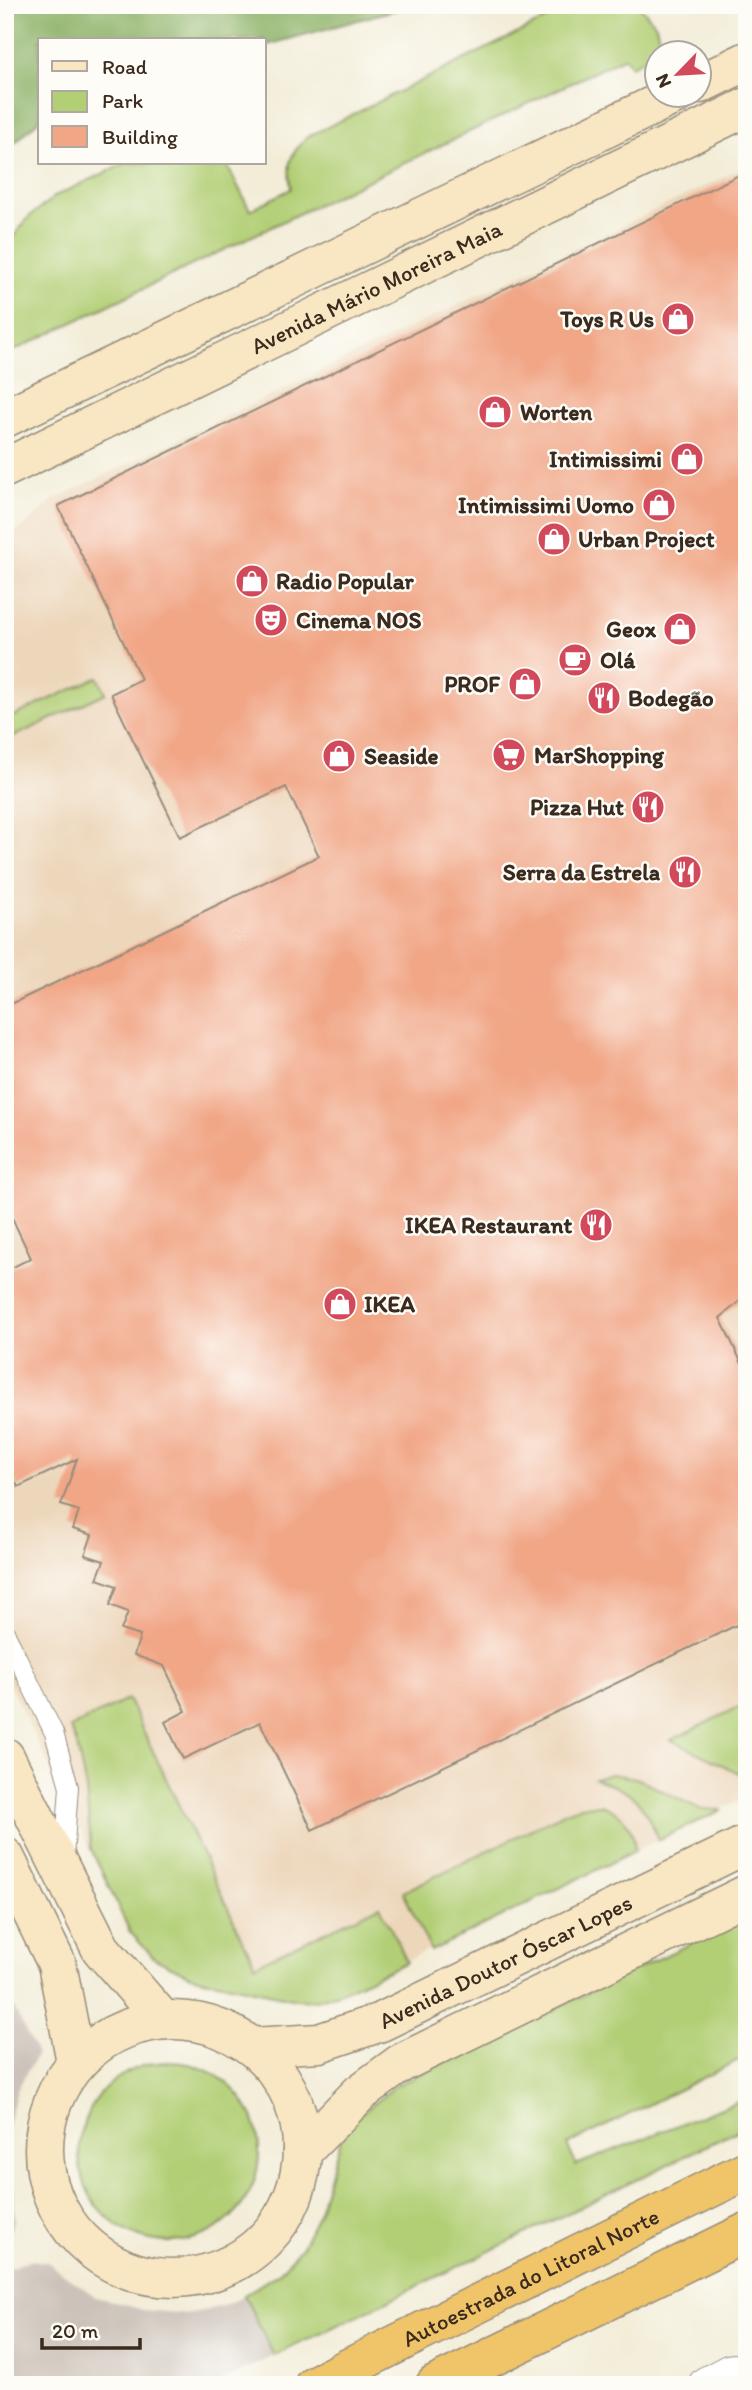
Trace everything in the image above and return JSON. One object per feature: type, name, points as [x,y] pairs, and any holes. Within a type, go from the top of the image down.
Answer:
[{"type":"highway","name":"Autoestrada do Litoral Norte","points":[[314,2385],[747,2170]]},
{"type":"highway","points":[[435,2385],[747,2232]]},
{"type":"main road","points":[[714,77],[747,61]]},
{"type":"main road","name":"Avenida Mário Moreira Maia","points":[[5,468],[747,107]]},
{"type":"main road","name":"Avenida Mário Moreira Maia","points":[[5,418],[648,108]]},
{"type":"main road","points":[[5,1757],[101,1949],[163,2020]]},
{"type":"main road","name":"Avenida Doutor Óscar Lopes","points":[[253,2047],[319,2043],[381,2022],[747,1844]]},
{"type":"main road","points":[[5,1857],[57,1964],[76,2062]]},
{"type":"main road","name":"Avenida Doutor Óscar Lopes","points":[[302,2152],[360,2093],[401,2063],[747,1894]]},
{"type":"main road","points":[[163,2020],[187,2020],[211,2025],[233,2034],[253,2047],[280,2077],[297,2112],[302,2152],[296,2190],[279,2223],[252,2251],[219,2270],[182,2278],[144,2275],[108,2261],[79,2237],[57,2206],[45,2169],[45,2131],[55,2094],[76,2062],[101,2041],[131,2026],[163,2020]]},
{"type":"street","points":[[707,2385],[730,2374],[745,2372]]},
{"type":"lane","points":[[5,1632],[54,1733],[69,1787],[63,1875]]},
{"type":"shaded area","points":[[747,166],[747,1797],[336,1994],[316,2000],[296,1999],[190,1976],[155,1959],[130,1932],[5,1675],[5,536],[24,527],[53,500]]},
{"type":"shaded area","points":[[5,1990],[37,2054],[17,2090],[7,2128],[6,2162],[15,2219],[10,2231],[5,2235]]},
{"type":"shaded area","points":[[5,2257],[11,2268],[29,2260],[47,2262],[96,2297],[143,2310],[187,2314],[222,2306],[244,2295],[274,2356],[214,2385],[5,2385]]},
{"type":"green space","points":[[5,5],[413,5],[266,45],[266,38],[38,38],[38,121],[5,152]]},
{"type":"green space","points":[[575,5],[639,5],[656,25],[659,38],[644,38],[644,59],[631,66],[625,57],[5,355],[5,255],[10,241],[29,217],[57,195],[124,164],[227,164],[250,210],[291,189],[290,161],[307,137]]},
{"type":"green space","points":[[98,677],[106,693],[5,741],[5,720]]},
{"type":"green space","points":[[128,1699],[255,1965],[380,1906],[407,1962],[336,1994],[316,2000],[296,1999],[190,1976],[155,1959],[130,1932],[91,1849],[86,1789],[76,1741],[70,1728]]},
{"type":"green space","points":[[747,1703],[747,1777],[671,1740]]},
{"type":"green space","points":[[610,1774],[636,1778],[700,1809],[722,1810],[658,1840],[636,1800],[620,1789],[595,1779]]},
{"type":"green space","points":[[601,1805],[616,1812],[626,1822],[632,1834],[635,1851],[431,1951],[403,1892],[564,1813],[581,1806]]},
{"type":"green space","points":[[747,1916],[747,2056],[567,2145],[576,2165],[747,2098],[747,2126],[274,2356],[244,2295],[279,2273],[302,2246],[318,2214],[340,2142],[353,2120],[395,2086]]},
{"type":"green space","points":[[169,2062],[203,2069],[219,2077],[232,2089],[244,2102],[252,2118],[259,2152],[252,2186],[244,2202],[232,2215],[219,2227],[203,2235],[169,2242],[135,2235],[119,2227],[106,2215],[94,2202],[86,2186],[79,2152],[86,2118],[94,2102],[106,2089],[119,2077],[135,2069]]},
{"type":"building","points":[[747,171],[747,1295],[720,1318],[747,1374],[747,1620],[312,1830],[260,1722],[183,1759],[165,1722],[186,1711],[164,1666],[134,1655],[140,1636],[121,1630],[128,1612],[110,1605],[117,1586],[97,1579],[104,1561],[85,1555],[92,1535],[73,1529],[79,1511],[61,1505],[77,1459],[18,1487],[5,1462],[5,1271],[31,1258],[5,1203],[5,1007],[319,856],[286,787],[180,837],[111,694],[141,679],[58,506]]},
{"type":"place","name":"Toys R Us","points":[[678,319]]},
{"type":"place","name":"Worten","points":[[495,412]]},
{"type":"place","name":"Intimissimi","points":[[687,459]]},
{"type":"place","name":"Intimissimi Uomo","points":[[659,505]]},
{"type":"place","name":"Urban Project","points":[[554,539]]},
{"type":"place","name":"Radio Popular","points":[[252,581]]},
{"type":"place","name":"Cinema NOS","points":[[271,620]]},
{"type":"place","name":"Geox","points":[[680,629]]},
{"type":"place","name":"Olá","points":[[575,660]]},
{"type":"place","name":"PROF","points":[[525,684]]},
{"type":"place","name":"Bodegão","points":[[604,698]]},
{"type":"place","name":"MarShopping","points":[[509,755]]},
{"type":"place","name":"Seaside","points":[[339,756]]},
{"type":"place","name":"Pizza Hut","points":[[648,807]]},
{"type":"place","name":"Serra da Estrela","points":[[685,872]]},
{"type":"place","name":"IKEA Restaurant","points":[[596,1225]]},
{"type":"place","name":"IKEA","points":[[340,1304]]}]
